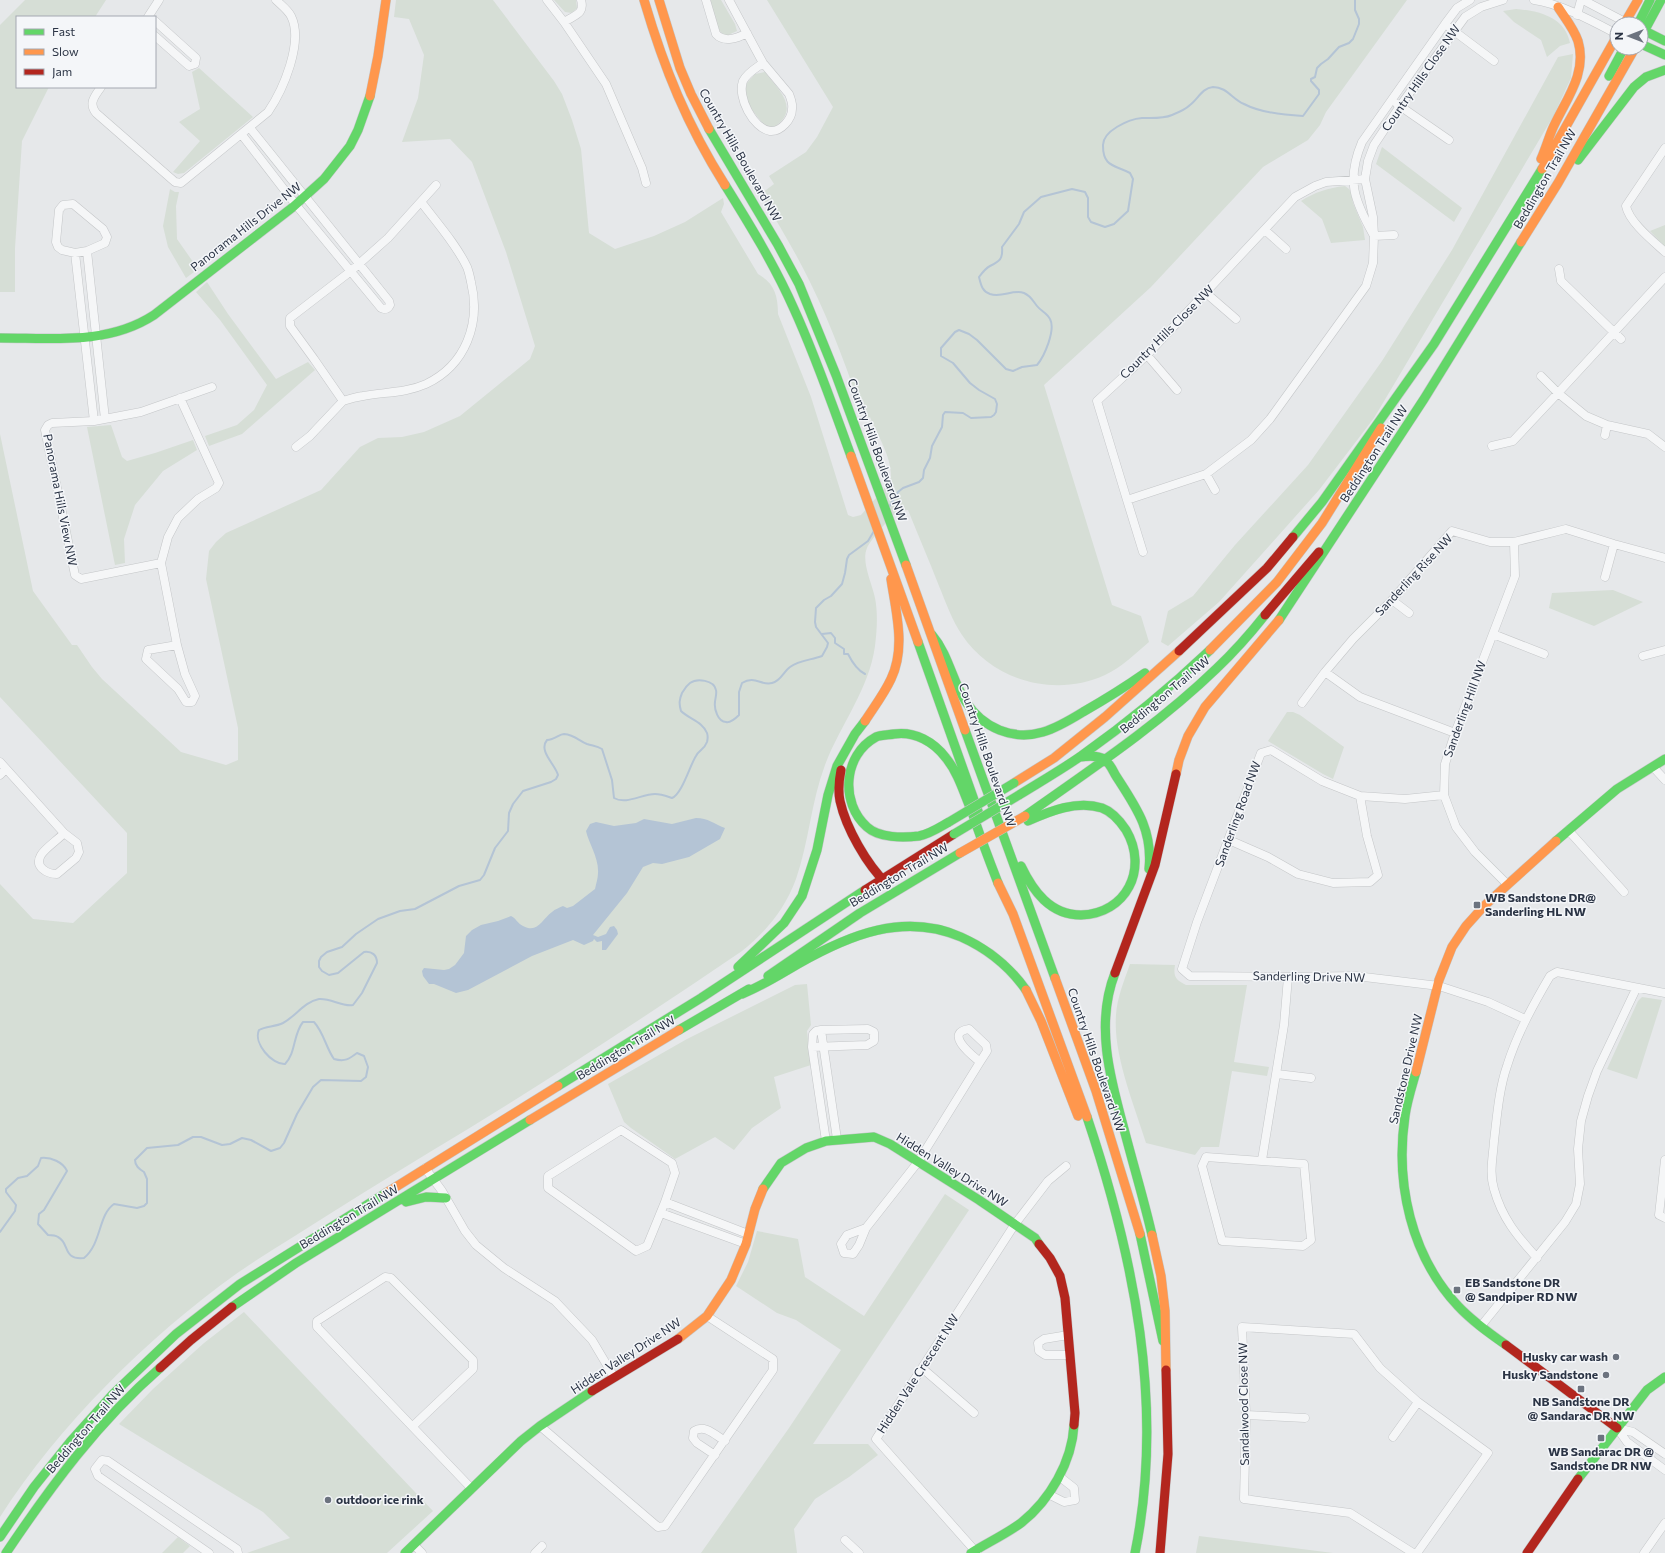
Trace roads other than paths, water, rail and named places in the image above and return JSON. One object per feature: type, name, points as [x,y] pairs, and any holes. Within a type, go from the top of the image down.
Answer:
[{"type":"main road","name":"Panorama Hills Drive NW","points":[[0,338],[97,337],[146,320],[177,298],[197,280],[305,198],[332,171],[350,146],[364,116],[375,69],[386,0]]},
{"type":"main road","points":[[644,0],[669,78],[681,107],[703,148],[757,236],[794,307],[830,396],[1013,914],[1090,1125],[1104,1170],[1130,1272],[1139,1320],[1146,1382],[1146,1451],[1143,1505],[1135,1553]]},
{"type":"main road","name":"Country Hills Boulevard NW","points":[[659,0],[680,68],[702,118],[778,245],[799,284],[820,331],[932,635],[997,822],[1096,1091],[1121,1168],[1138,1226],[1160,1333],[1165,1347],[1168,1454],[1160,1553]]},
{"type":"main road","points":[[1630,16],[1638,0]]},
{"type":"main road","points":[[1645,16],[1650,0]]},
{"type":"main road","points":[[1649,18],[1661,0]]},
{"type":"main road","points":[[1525,198],[1552,130],[1575,87],[1579,69],[1580,53],[1578,40],[1570,22],[1558,7]]},
{"type":"main road","points":[[1649,34],[1665,41]]},
{"type":"main road","points":[[1649,48],[1665,55]]},
{"type":"main road","name":"Beddington Trail NW","points":[[0,1537],[34,1487],[92,1416],[137,1370],[176,1334],[223,1297],[264,1268],[425,1168],[503,1122],[710,992],[954,834],[1080,757],[1145,708],[1179,680],[1225,636],[1277,582],[1322,523],[1525,198],[1554,150],[1609,50]]},
{"type":"main road","points":[[1578,147],[1585,120],[1620,56]]},
{"type":"main road","name":"Beddington Trail NW","points":[[6,1553],[38,1504],[77,1454],[117,1408],[212,1323],[270,1281],[433,1179],[671,1034],[742,994],[860,913],[901,887],[976,844],[1027,818],[1159,718],[1215,670],[1239,646],[1348,518],[1441,373],[1558,183],[1630,56]]},
{"type":"main road","points":[[1558,183],[1597,137],[1634,87],[1646,77],[1665,70]]},
{"type":"main road","points":[[1013,914],[1000,888],[957,774],[942,752],[930,742],[918,735],[896,733],[883,735],[876,738],[857,754],[849,770],[847,790],[850,805],[857,817],[866,827],[883,836],[901,839],[920,836],[949,822],[1014,783],[1054,758],[1105,717],[1201,631],[1267,568],[1322,502],[1434,344]]},
{"type":"main road","points":[[1165,1347],[1166,1311],[1161,1276],[1149,1222],[1110,1077],[1106,1045],[1105,1013],[1112,980],[1155,865],[1179,760],[1197,718],[1205,706],[1281,618],[1348,518]]},
{"type":"main road","points":[[710,992],[784,923],[802,896],[817,850],[833,776],[855,734],[882,697],[892,678],[898,655],[899,634],[886,551]]},
{"type":"main road","points":[[932,635],[941,644],[965,701],[979,718],[996,730],[1014,734],[1036,734],[1057,727],[1108,697],[1160,662],[1201,631]]},
{"type":"main road","points":[[1080,757],[1093,756],[1105,759],[1132,798],[1143,820],[1149,848],[1150,864],[1143,898]]},
{"type":"main road","points":[[843,757],[839,788],[842,812],[852,832],[882,880],[890,886],[901,887]]},
{"type":"main road","name":"Sandstone Drive NW","points":[[1617,1428],[1481,1326],[1458,1305],[1436,1276],[1424,1255],[1411,1225],[1403,1186],[1401,1154],[1405,1114],[1438,986],[1446,962],[1457,938],[1474,917],[1507,884],[1568,830],[1618,789],[1654,768],[1665,759]]},
{"type":"main road","name":"Sandstone Drive NW","points":[[1654,768],[1665,764]]},
{"type":"main road","points":[[997,822],[1011,839],[1027,879],[1035,891],[1055,910],[1080,916],[1094,914],[1114,906],[1123,898],[1134,877],[1136,865],[1130,835],[1117,818],[1109,811],[1099,807],[1072,806],[1027,818]]},
{"type":"main road","points":[[742,994],[753,990],[819,953],[866,932],[879,928],[905,925],[922,926],[946,930],[963,936],[988,950],[1004,963],[1020,982],[1032,1000],[1078,1115],[1090,1125]]},
{"type":"main road","name":"Hidden Valley Drive NW","points":[[405,1553],[521,1441],[540,1426],[614,1377],[676,1340],[707,1316],[731,1280],[746,1244],[755,1210],[764,1186],[781,1163],[806,1148],[826,1141],[837,1139],[874,1138],[890,1144],[1035,1238],[1050,1258],[1060,1276],[1065,1298],[1075,1413],[1073,1442],[1060,1477],[1036,1509],[1021,1523],[974,1552]]},
{"type":"main road","points":[[384,1210],[423,1196],[446,1198]]},
{"type":"main road","points":[[1527,1553],[1617,1428],[1647,1390],[1665,1377]]},
{"type":"street","points":[[152,16],[159,0]]},
{"type":"street","points":[[100,88],[92,103],[92,108],[96,113],[175,182],[179,183],[184,181],[268,112],[278,97],[286,80],[294,45],[293,22],[287,10],[276,0]]},
{"type":"street","points":[[547,0],[564,22],[606,84],[642,168],[646,183]]},
{"type":"street","points":[[564,22],[581,12],[583,7],[581,0]]},
{"type":"street","points":[[706,0],[716,34],[719,38],[730,39],[746,33]]},
{"type":"street","points":[[729,0],[763,63],[789,94],[792,104],[792,110],[789,118],[780,129],[774,131],[768,130],[761,126],[751,115],[742,100],[741,91],[744,80],[749,73],[763,63]]},
{"type":"street","name":"Country Hills Close NW","points":[[1374,236],[1359,210],[1353,180],[1356,158],[1362,142],[1390,100],[1457,8],[1470,0]]},
{"type":"street","name":"Country Hills Close NW","points":[[1365,179],[1326,182],[1295,197],[1147,355],[1097,401],[1128,500],[1206,474],[1251,440],[1270,419],[1366,286],[1373,262],[1374,236],[1365,179],[1368,161],[1374,145],[1400,106],[1465,17],[1481,7],[1502,0]]},
{"type":"street","points":[[1534,0],[1558,7],[1609,31]]},
{"type":"street","points":[[1577,15],[1582,0],[1611,16]]},
{"type":"street","points":[[156,22],[196,58],[195,64],[192,66],[187,65],[156,37]]},
{"type":"street","points":[[1445,24],[1494,61]]},
{"type":"street","points":[[1390,100],[1449,140]]},
{"type":"street","points":[[242,134],[296,205],[381,308],[388,308],[390,305],[389,301],[250,128]]},
{"type":"street","points":[[1665,148],[1626,206],[1628,214],[1665,252]]},
{"type":"street","points":[[342,401],[290,326],[290,318],[351,271],[388,238],[422,203],[436,185]]},
{"type":"street","points":[[296,447],[310,436],[342,401],[363,396],[405,390],[425,384],[440,375],[456,361],[466,344],[474,323],[474,297],[467,269],[458,252],[422,203]]},
{"type":"street","points":[[73,204],[103,229],[107,237],[105,243],[87,251],[75,253],[62,250],[58,247],[56,242],[59,210],[63,205],[73,204]]},
{"type":"street","points":[[1265,230],[1286,249]]},
{"type":"street","points":[[1374,236],[1394,235]]},
{"type":"street","points":[[87,251],[105,419]]},
{"type":"street","points":[[75,253],[86,338],[94,421]]},
{"type":"street","points":[[1559,269],[1562,281],[1621,339]]},
{"type":"street","points":[[1492,446],[1513,441],[1665,277]]},
{"type":"street","points":[[1206,293],[1236,319]]},
{"type":"street","points":[[1147,355],[1177,390]]},
{"type":"street","points":[[1541,376],[1558,393],[1586,416],[1608,425],[1648,434],[1665,447]]},
{"type":"street","name":"Panorama Hills View NW","points":[[161,563],[81,579],[77,578],[45,430],[48,425],[52,423],[94,421],[141,412],[212,387]]},
{"type":"street","points":[[177,645],[148,650],[146,659],[178,689],[186,702],[192,702],[195,696],[184,674],[161,563],[168,538],[178,518],[198,499],[216,488],[220,483],[180,398]]},
{"type":"street","points":[[1605,435],[1608,425]]},
{"type":"street","points":[[1206,474],[1215,490]]},
{"type":"street","points":[[1128,500],[1143,552]]},
{"type":"street","name":"Sanderling Rise NW","points":[[1302,703],[1325,672],[1353,639],[1392,600],[1452,531],[1490,542],[1514,542],[1566,529],[1665,558]]},
{"type":"street","name":"Sanderling Hill NW","points":[[1507,884],[1475,852],[1456,827],[1444,795],[1445,764],[1455,733],[1515,576],[1514,542]]},
{"type":"street","points":[[1605,577],[1614,544]]},
{"type":"street","points":[[1392,600],[1409,613]]},
{"type":"street","points":[[1493,634],[1544,654]]},
{"type":"street","points":[[1643,656],[1665,650]]},
{"type":"street","points":[[1325,672],[1360,697],[1455,733]]},
{"type":"street","name":"Sanderling Road NW","points":[[1182,969],[1197,922],[1261,753],[1271,750],[1322,781],[1360,796],[1404,800],[1444,795]]},
{"type":"street","points":[[0,762],[3,772],[64,833],[77,843],[79,852],[76,858],[57,874],[49,874],[42,870],[39,863],[41,855],[64,833]]},
{"type":"street","points":[[1654,768],[1665,780]]},
{"type":"street","points":[[1229,840],[1268,857],[1298,874],[1333,883],[1370,882],[1378,875],[1367,836],[1360,796]]},
{"type":"street","points":[[1568,830],[1624,892]]},
{"type":"street","name":"Sanderling Drive NW","points":[[1182,969],[1190,976],[1356,976],[1438,986],[1488,1002],[1525,1019]]},
{"type":"street","points":[[1537,1258],[1514,1232],[1499,1206],[1493,1187],[1491,1169],[1497,1117],[1506,1067],[1525,1019],[1550,976],[1557,972],[1636,989],[1665,993]]},
{"type":"street","points":[[1262,1160],[1284,1025],[1288,977]]},
{"type":"street","points":[[1481,1326],[1537,1258],[1565,1222],[1576,1204],[1580,1184],[1578,1149],[1581,1121],[1597,1071],[1636,989]]},
{"type":"street","points":[[812,1047],[867,1045],[874,1041],[874,1032],[868,1029],[821,1030],[812,1034],[812,1047],[826,1141]]},
{"type":"street","points":[[821,1030],[837,1139]]},
{"type":"street","points":[[866,1228],[918,1162],[980,1062]]},
{"type":"street","points":[[1277,1074],[1311,1078]]},
{"type":"street","points":[[621,1130],[672,1163],[675,1173],[661,1212],[647,1246],[636,1251],[548,1188],[548,1176],[621,1130]]},
{"type":"street","points":[[1206,1157],[1262,1160],[1304,1164],[1311,1240],[1303,1246],[1222,1241],[1202,1166],[1206,1157]]},
{"type":"street","points":[[1665,1160],[1659,1215],[1665,1218]]},
{"type":"street","name":"Hidden Vale Crescent NW","points":[[974,1552],[876,1439],[1015,1224],[1048,1181],[1066,1166]]},
{"type":"street","points":[[425,1168],[446,1198],[466,1231],[480,1249],[504,1268],[554,1301],[592,1340],[614,1377]]},
{"type":"street","points":[[665,1202],[748,1234]]},
{"type":"street","points":[[661,1212],[746,1244]]},
{"type":"street","points":[[413,1426],[473,1368],[473,1360],[391,1278],[384,1277],[317,1321],[317,1326],[472,1489]]},
{"type":"street","points":[[540,1426],[658,1527],[665,1526],[774,1370],[774,1359],[707,1316]]},
{"type":"street","name":"Sandalwood Close NW","points":[[1413,1553],[1350,1513],[1244,1499],[1246,1415],[1242,1327],[1354,1334],[1380,1368],[1418,1402],[1488,1453],[1416,1553]]},
{"type":"street","points":[[1068,1335],[1044,1339],[1038,1343],[1039,1351],[1045,1355],[1070,1354]]},
{"type":"street","points":[[922,1368],[974,1413]]},
{"type":"street","points":[[1393,1437],[1418,1402]]},
{"type":"street","points":[[1246,1415],[1305,1418]]},
{"type":"street","points":[[715,1455],[696,1443],[693,1438],[694,1431],[699,1428],[704,1428],[725,1441]]},
{"type":"street","points":[[1617,1428],[1633,1432],[1665,1454]]},
{"type":"street","points":[[1617,1428],[1627,1442],[1665,1470]]},
{"type":"street","points":[[210,1553],[98,1476],[95,1469],[102,1460],[108,1461],[237,1549],[238,1553]]},
{"type":"street","points":[[1048,1494],[1064,1502],[1075,1500],[1074,1488],[1060,1477]]},
{"type":"street","points":[[1644,1553],[1665,1523]]},
{"type":"street","points":[[845,1540],[859,1553]]},
{"type":"street","points":[[414,1545],[422,1553]]},
{"type":"street","points":[[535,1553],[542,1546]]},
{"type":"water","points":[[696,818],[708,820],[725,828],[720,839],[689,857],[662,864],[653,863],[643,867],[627,893],[593,935],[598,937],[606,934],[610,927],[614,926],[618,934],[606,950],[602,950],[602,941],[597,942],[594,939],[593,941],[584,945],[573,940],[532,956],[468,990],[456,993],[434,984],[429,984],[423,976],[422,971],[424,968],[444,970],[455,965],[464,953],[466,936],[472,930],[481,925],[511,916],[523,926],[528,928],[536,927],[554,910],[563,906],[567,908],[573,906],[595,889],[598,877],[598,867],[586,831],[590,824],[596,822],[614,826],[636,823],[644,819],[672,824]]},
{"type":"waterway","points":[[889,507],[898,492],[903,488],[919,482],[923,478],[924,470],[930,458],[932,446],[942,427],[943,415],[945,412],[963,413],[971,418],[991,417],[996,412],[997,404],[995,399],[970,383],[953,363],[941,356],[941,348],[955,332],[959,330],[969,334],[1006,369],[1013,371],[1022,367],[1037,365],[1046,350],[1051,330],[1050,319],[1047,315],[1030,297],[1024,293],[1016,292],[999,295],[987,293],[982,287],[979,277],[987,268],[1000,259],[1002,247],[1019,224],[1024,212],[1041,197],[1072,189],[1085,192],[1088,198],[1088,217],[1091,222],[1105,227],[1114,224],[1128,211],[1133,179],[1130,173],[1111,164],[1105,158],[1103,146],[1107,135],[1117,127],[1130,121],[1142,118],[1165,117],[1179,112],[1193,103],[1206,89],[1213,87],[1222,89],[1240,102],[1258,110],[1303,116],[1319,94],[1319,90],[1311,81],[1311,79],[1315,77],[1317,68],[1339,47],[1349,43],[1353,39],[1359,24],[1359,19],[1355,10],[1355,0]]},
{"type":"waterway","points":[[0,1232],[15,1211],[16,1205],[6,1192],[6,1189],[18,1178],[27,1176],[38,1166],[41,1158],[49,1158],[56,1161],[63,1165],[67,1171],[44,1210],[39,1214],[38,1224],[48,1235],[56,1236],[62,1240],[69,1254],[77,1258],[84,1258],[94,1245],[105,1215],[114,1204],[137,1208],[144,1206],[147,1203],[147,1179],[144,1172],[135,1162],[135,1160],[147,1148],[178,1145],[193,1137],[201,1137],[222,1145],[230,1144],[242,1138],[251,1140],[271,1151],[280,1148],[284,1143],[297,1114],[313,1087],[321,1080],[361,1081],[366,1077],[368,1067],[364,1056],[357,1053],[347,1059],[334,1059],[314,1022],[303,1022],[298,1032],[289,1060],[285,1064],[275,1061],[269,1057],[261,1047],[258,1035],[259,1030],[283,1023],[309,1003],[323,999],[345,1005],[353,1005],[362,993],[377,963],[374,954],[364,952],[338,973],[329,975],[322,971],[319,967],[321,957],[327,952],[342,947],[356,934],[378,919],[400,911],[415,909],[459,886],[480,880],[484,875],[495,848],[508,831],[509,813],[513,804],[523,791],[551,782],[556,779],[558,775],[544,749],[547,740],[564,734],[602,749],[612,780],[614,798],[619,800],[629,800],[650,794],[659,794],[672,798],[676,795],[696,756],[704,747],[708,738],[705,729],[681,711],[680,700],[685,688],[693,681],[701,680],[712,684],[716,690],[715,705],[717,715],[721,720],[729,722],[739,715],[739,692],[742,683],[751,680],[768,684],[775,682],[788,669],[801,661],[822,656],[828,643],[816,627],[816,608],[824,600],[831,596],[842,584],[849,555],[868,541],[874,531]]},
{"type":"waterway","points":[[822,634],[831,633],[835,638],[835,643],[844,649],[844,654],[848,654],[855,666],[865,674]]},
{"type":"place","name":"WB Sandstone DR@ Sanderling HL NW","points":[[1477,905]]},
{"type":"place","name":"EB Sandstone DR @ Sandpiper RD NW","points":[[1457,1290]]},
{"type":"place","name":"Husky car wash","points":[[1616,1357]]},
{"type":"place","name":"Husky Sandstone","points":[[1606,1375]]},
{"type":"place","name":"NB Sandstone DR @ Sandarac DR NW","points":[[1581,1389]]},
{"type":"place","name":"WB Sandarac DR @ Sandstone DR NW","points":[[1601,1438]]},
{"type":"place","name":"outdoor ice rink","points":[[328,1500]]}]
